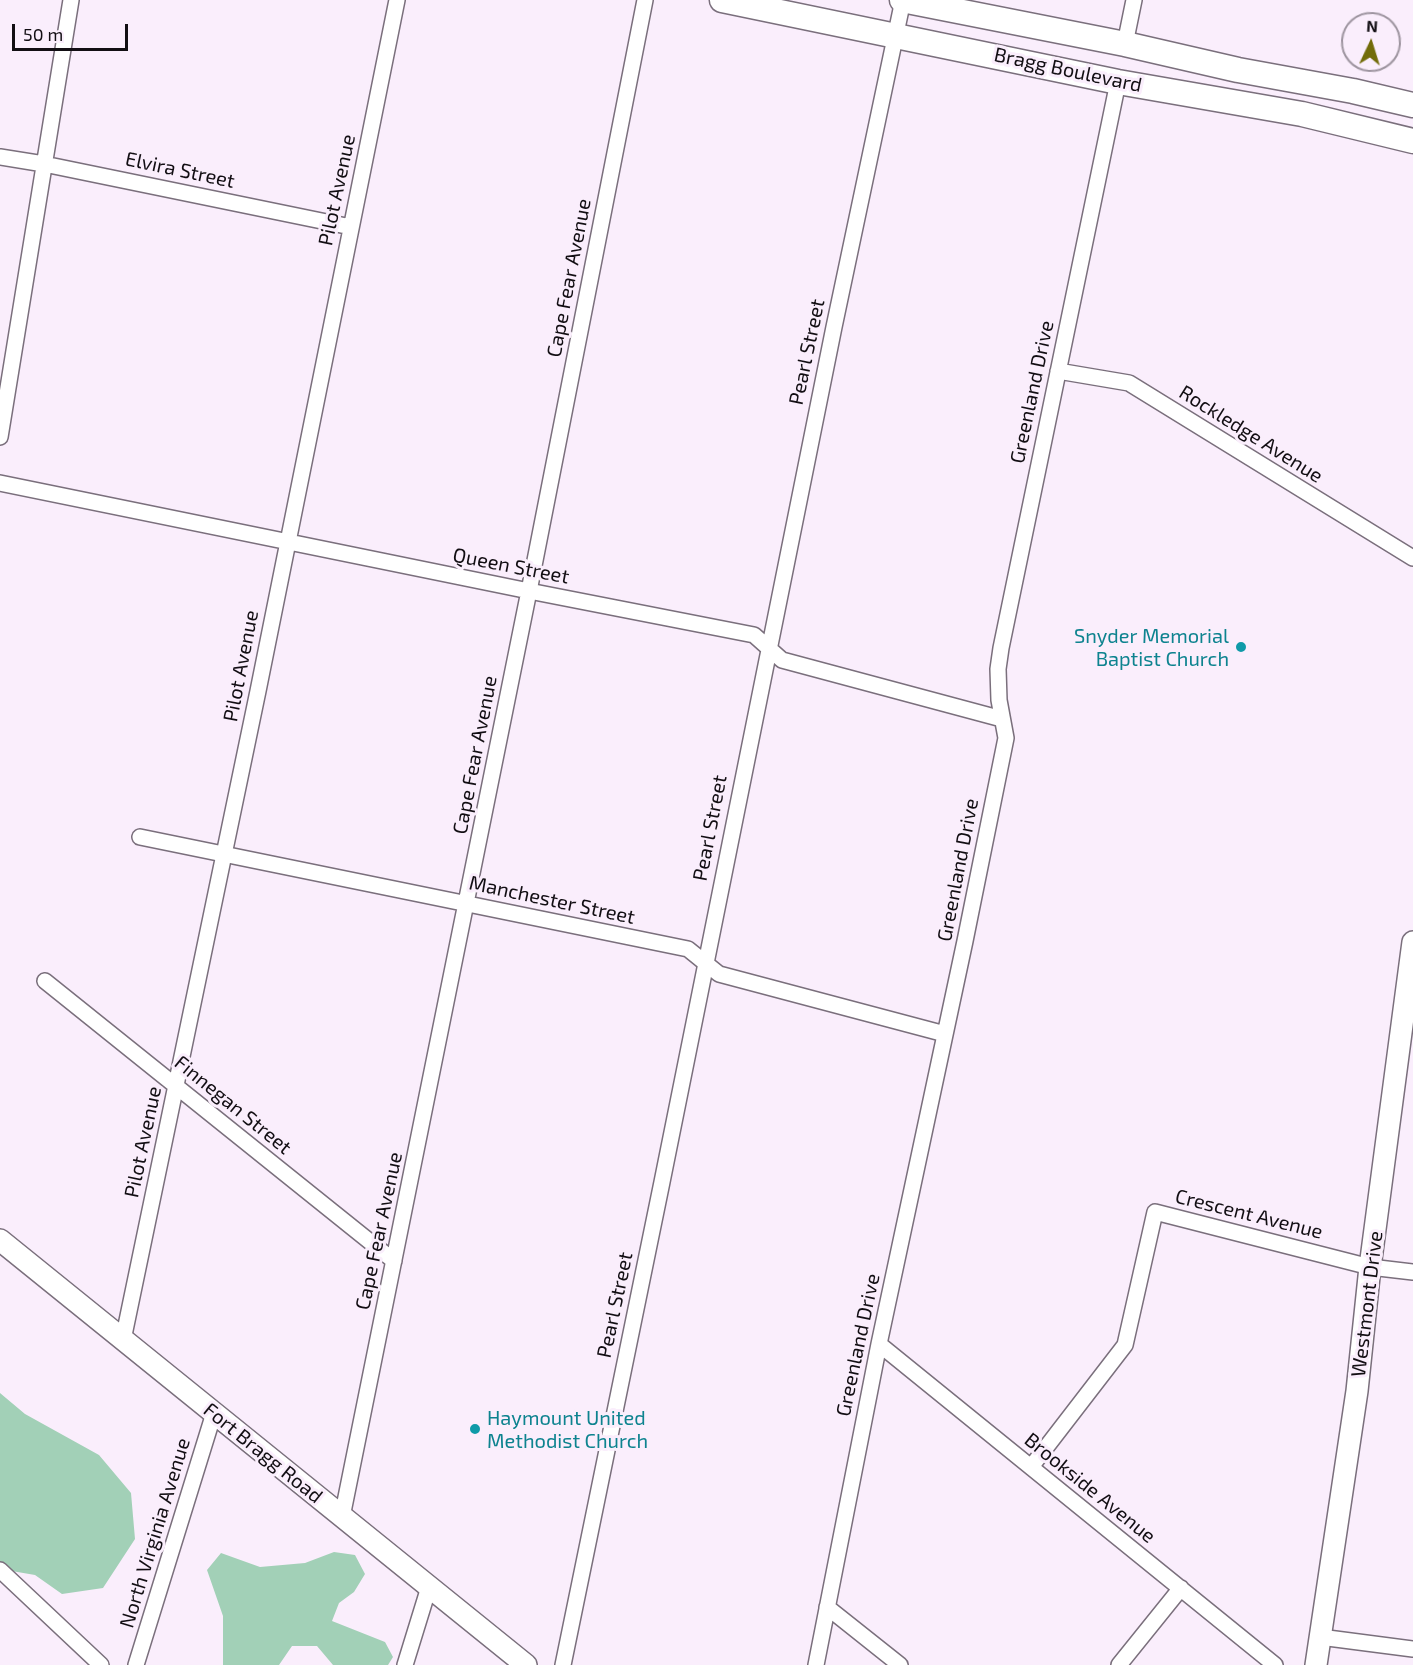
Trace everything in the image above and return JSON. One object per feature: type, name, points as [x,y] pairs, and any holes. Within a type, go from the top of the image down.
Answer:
[{"type":"main road","name":"Bragg Boulevard","points":[[722,0],[1118,82],[1302,114],[1413,141]]},
{"type":"main road","name":"Bragg Boulevard","points":[[903,0],[1413,105]]},
{"type":"main road","points":[[1302,114],[1357,114],[1382,117],[1413,125]]},
{"type":"street","points":[[0,436],[71,0]]},
{"type":"street","name":"Pilot Avenue","points":[[123,1340],[397,0]]},
{"type":"street","name":"Cape Fear Avenue","points":[[342,1517],[467,904],[645,0]]},
{"type":"street","name":"Pearl Street","points":[[562,1665],[662,1182],[768,648],[903,0]]},
{"type":"street","points":[[1125,44],[1134,0]]},
{"type":"street","name":"Greenland Drive","points":[[816,1665],[879,1344],[1006,738],[999,700],[998,669],[1001,648],[1118,82]]},
{"type":"street","name":"Elvira Street","points":[[0,158],[44,164],[351,227]]},
{"type":"street","name":"Rockledge Avenue","points":[[1058,371],[1129,383],[1413,558]]},
{"type":"street","name":"Queen Street","points":[[0,483],[529,591],[754,634],[782,660],[1002,719]]},
{"type":"street","name":"Manchester Street","points":[[140,837],[688,949],[719,974],[945,1034]]},
{"type":"street","name":"Westmont Drive","points":[[1316,1665],[1357,1391],[1370,1267],[1413,942]]},
{"type":"street","name":"Finnegan Street","points":[[45,981],[394,1261]]},
{"type":"street","name":"Crescent Avenue","points":[[1031,1467],[1125,1345],[1155,1212],[1370,1267]]},
{"type":"street","name":"Fort Bragg Road","points":[[0,1240],[526,1665]]},
{"type":"street","points":[[1370,1267],[1413,1272]]},
{"type":"street","name":"Brookside Avenue","points":[[879,1344],[1275,1665]]},
{"type":"street","name":"North Virginia Avenue","points":[[136,1665],[214,1413]]},
{"type":"street","points":[[0,1570],[101,1665]]},
{"type":"street","points":[[405,1665],[429,1587]]},
{"type":"street","points":[[1119,1665],[1181,1588]]},
{"type":"street","points":[[827,1607],[900,1665]]},
{"type":"street","points":[[1320,1637],[1413,1649]]},
{"type":"green space","points":[[0,1393],[25,1414],[99,1455],[131,1493],[135,1539],[103,1588],[62,1594],[35,1575],[0,1569]]},
{"type":"green space","points":[[334,1552],[355,1555],[365,1574],[354,1592],[339,1603],[332,1621],[385,1642],[393,1657],[388,1665],[333,1665],[317,1646],[292,1646],[279,1665],[223,1665],[223,1616],[207,1570],[221,1553],[260,1567],[305,1563]]},
{"type":"place","name":"Snyder Memorial Baptist Church","points":[[1241,647]]},
{"type":"place","name":"Haymount United Methodist Church","points":[[475,1429]]}]
